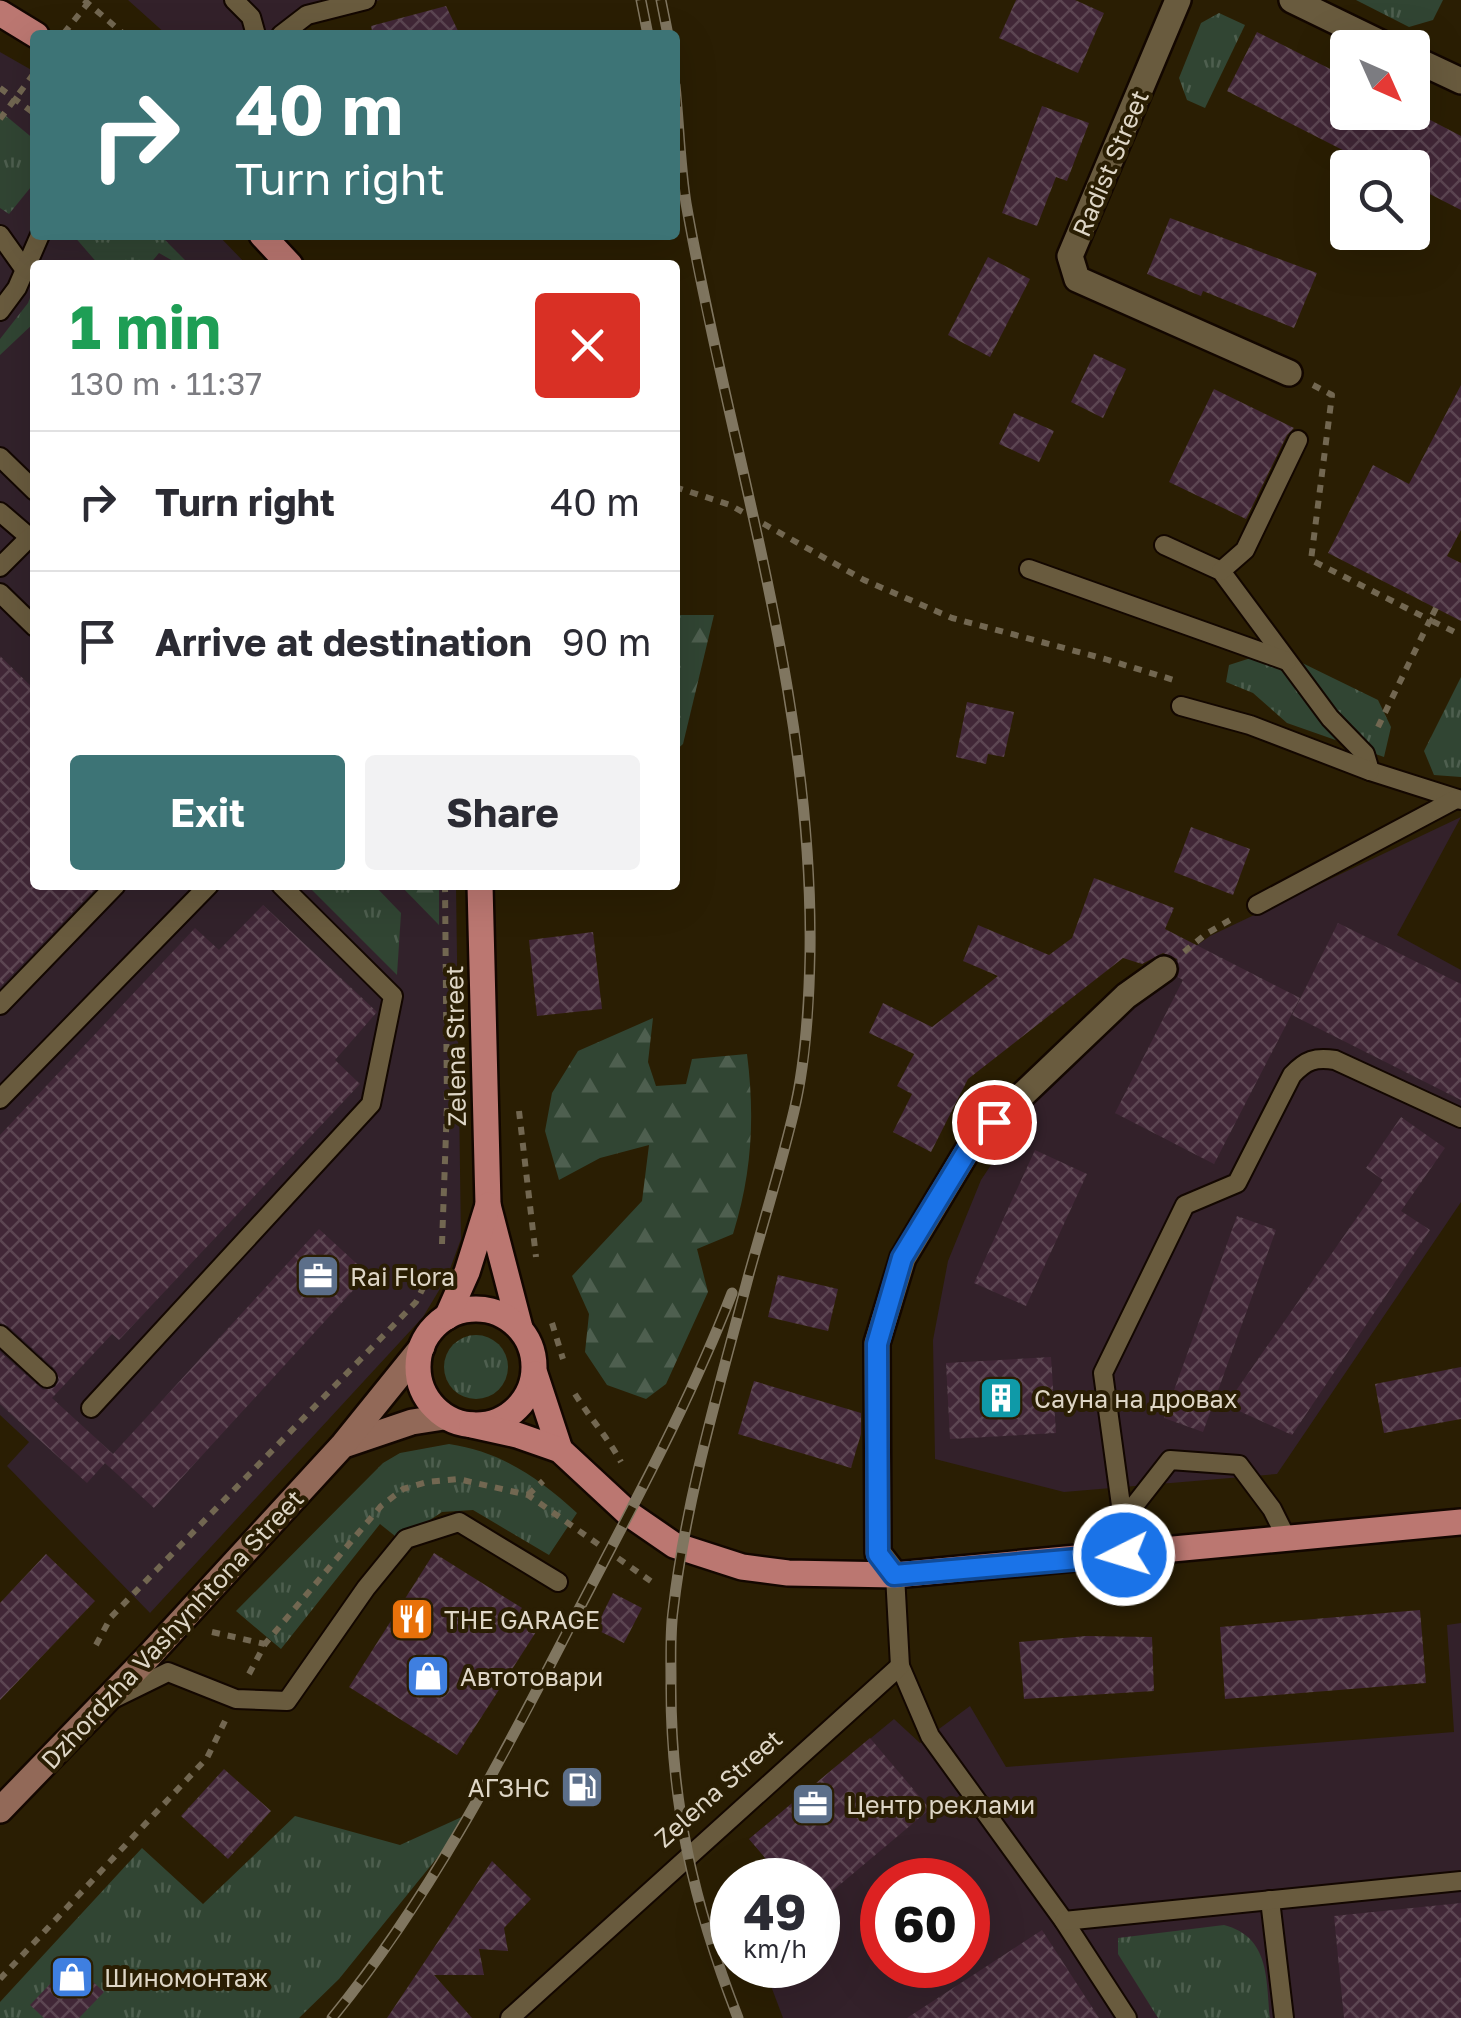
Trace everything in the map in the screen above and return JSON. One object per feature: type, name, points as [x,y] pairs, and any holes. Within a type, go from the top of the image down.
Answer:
[{"type":"main road","points":[[0,13],[30,31]]},
{"type":"main road","points":[[267,240],[285,260]]},
{"type":"main road","name":"Zelena Street","points":[[480,890],[488,1205],[520,1328]]},
{"type":"main road","name":"Zelena Street","points":[[446,1316],[467,1272],[488,1205]]},
{"type":"main road","points":[[560,1450],[535,1374],[531,1346],[520,1328],[504,1316],[486,1310],[446,1316],[422,1347],[417,1367],[428,1402],[444,1417],[560,1450],[629,1514],[674,1545],[742,1567],[788,1573],[894,1575],[1461,1522]]},
{"type":"main road","name":"Dzhordzha Vashynhtona Street","points":[[0,1810],[342,1446],[422,1347]]},
{"type":"main road","points":[[472,1425],[499,1420],[514,1410],[528,1393],[535,1374]]},
{"type":"main road","name":"Dzhordzha Vashynhtona Street","points":[[342,1446],[412,1422],[444,1417]]},
{"type":"street","name":"Radist Street","points":[[1178,0],[1070,256],[1072,268],[1078,279],[1289,373]]},
{"type":"street","points":[[1292,0],[1354,30]]},
{"type":"street","points":[[1430,66],[1461,81]]},
{"type":"street","points":[[894,1575],[878,1554],[877,1344],[902,1258],[972,1143],[1126,996],[1164,969]]},
{"type":"lane","points":[[234,0],[251,18],[255,30]]},
{"type":"lane","points":[[288,30],[307,16],[366,0]]},
{"type":"lane","points":[[0,235],[25,270]]},
{"type":"lane","points":[[0,311],[38,240]]},
{"type":"lane","points":[[1222,571],[1245,550],[1298,440]]},
{"type":"lane","points":[[0,457],[30,486]]},
{"type":"lane","points":[[0,512],[30,538]]},
{"type":"lane","points":[[0,567],[30,542]]},
{"type":"lane","points":[[1164,545],[1222,571],[1286,661],[1368,763]]},
{"type":"lane","points":[[1029,569],[1286,661]]},
{"type":"lane","points":[[0,593],[30,622]]},
{"type":"lane","points":[[1180,706],[1368,763],[1458,800]]},
{"type":"lane","points":[[1257,904],[1458,800]]},
{"type":"lane","points":[[0,1005],[111,890]]},
{"type":"lane","points":[[0,1099],[204,890]]},
{"type":"lane","points":[[91,1408],[371,1104],[393,996],[286,890]]},
{"type":"lane","points":[[1124,1555],[1123,1520],[1103,1373],[1185,1204],[1237,1183],[1292,1075],[1303,1062],[1318,1057],[1334,1060],[1461,1118]]},
{"type":"lane","points":[[0,1335],[47,1378]]},
{"type":"lane","points":[[1123,1520],[1170,1460],[1239,1464],[1272,1509],[1286,1537]]},
{"type":"lane","points":[[101,1706],[168,1672],[236,1698],[287,1701],[406,1538],[459,1522],[558,1582]]},
{"type":"lane","points":[[894,1575],[900,1666],[930,1736],[1064,1921],[1127,2018]]},
{"type":"lane","name":"Zelena Street","points":[[510,2018],[900,1666]]},
{"type":"lane","points":[[1064,1921],[1461,1881]]},
{"type":"lane","points":[[1270,1900],[1284,2018]]},
{"type":"path","points":[[66,30],[86,2],[119,30]]},
{"type":"path","points":[[0,119],[30,79]]},
{"type":"path","points":[[0,88],[30,110]]},
{"type":"path","points":[[1289,373],[1332,395],[1311,560],[1461,635]]},
{"type":"path","points":[[680,488],[742,510],[864,580],[952,618],[1105,658],[1186,684]]},
{"type":"path","points":[[1368,763],[1436,608]]},
{"type":"path","points":[[441,890],[446,895]]},
{"type":"path","points":[[442,1248],[446,890]]},
{"type":"path","points":[[1164,969],[1206,934],[1257,904]]},
{"type":"path","points":[[518,1103],[538,1267]]},
{"type":"path","points":[[96,1645],[111,1617],[416,1302],[434,1266]]},
{"type":"path","points":[[550,1315],[568,1376]]},
{"type":"path","points":[[573,1391],[597,1429],[608,1438],[623,1466]]},
{"type":"path","points":[[589,1438],[597,1429]]},
{"type":"path","points":[[543,1481],[528,1494],[652,1582]]},
{"type":"path","points":[[0,1979],[207,1758],[265,1644],[211,1632]]},
{"type":"shaded area","points":[[128,0],[380,0],[312,18],[299,30],[161,30]]},
{"type":"shaded area","points":[[0,52],[30,69],[30,240],[223,240],[242,260],[30,260],[30,890],[456,890],[461,1239],[447,1277],[423,1317],[150,1613],[7,1466],[29,1442],[0,1415]]},
{"type":"shaded area","points":[[1461,817],[1397,935],[1461,970],[1461,1202],[1277,1474],[1064,1492],[935,1459],[933,1340],[948,1261],[981,1180],[1044,1085],[1126,996],[1210,936]]},
{"type":"shaded area","points":[[1461,1623],[1461,2018],[783,2018],[772,1988],[840,1988],[840,1858],[765,1858],[749,1839],[894,1719],[920,1743],[970,1706],[1006,1767],[1454,1732],[1447,1625]]},
{"type":"green space","points":[[1356,0],[1443,0],[1433,20],[1409,27]]},
{"type":"green space","points":[[1219,13],[1245,25],[1205,108],[1187,100],[1179,78],[1201,23]]},
{"type":"green space","points":[[0,111],[30,136],[30,188],[9,214],[0,208]]},
{"type":"green space","points":[[77,240],[165,240],[185,260],[171,260],[159,253],[153,260],[95,260]]},
{"type":"green space","points":[[30,298],[30,327],[0,355],[0,339]]},
{"type":"green space","points":[[680,615],[714,615],[680,747]]},
{"type":"green space","points":[[1260,655],[1294,659],[1378,700],[1391,727],[1384,757],[1287,723],[1253,693],[1226,682],[1229,665]]},
{"type":"green space","points":[[1461,677],[1461,777],[1434,775],[1424,751]]},
{"type":"green space","points":[[312,890],[379,890],[401,913],[397,975]]},
{"type":"green space","points":[[405,890],[439,890],[439,925]]},
{"type":"green space","points":[[653,1018],[648,1062],[656,1086],[686,1084],[692,1059],[747,1054],[751,1123],[748,1167],[733,1234],[697,1249],[708,1292],[666,1384],[646,1399],[607,1385],[585,1352],[589,1314],[572,1276],[642,1201],[649,1145],[600,1158],[559,1180],[545,1131],[552,1093],[578,1051]]},
{"type":"green space","points":[[476,1335],[498,1345],[508,1367],[498,1389],[476,1399],[454,1389],[444,1367],[454,1345]]},
{"type":"green space","points":[[449,1444],[486,1453],[519,1468],[577,1513],[549,1555],[473,1510],[442,1512],[400,1540],[380,1524],[281,1649],[236,1611],[383,1463],[400,1453]]},
{"type":"green space","points":[[475,1811],[339,1979],[299,2018],[0,2018],[0,2002],[142,1848],[203,1904],[295,1816],[400,1845]]},
{"type":"green space","points":[[1224,1925],[1239,1931],[1258,1949],[1266,1975],[1270,2018],[1158,2018],[1118,1954],[1118,1938]]},
{"type":"building","points":[[1016,0],[1075,0],[1104,13],[1078,73],[999,38]]},
{"type":"building","points":[[446,6],[458,30],[372,30],[371,26]]},
{"type":"building","points":[[1257,32],[1330,69],[1330,130],[1430,130],[1430,120],[1461,136],[1461,210],[1430,194],[1430,150],[1343,150],[1227,91]]},
{"type":"building","points":[[1042,106],[1089,123],[1067,181],[1056,177],[1037,226],[1002,213]]},
{"type":"building","points":[[1170,218],[1317,273],[1294,328],[1203,291],[1201,296],[1147,274]]},
{"type":"building","points":[[988,257],[1030,279],[990,357],[948,335]]},
{"type":"building","points":[[1094,354],[1126,369],[1103,418],[1071,402]]},
{"type":"building","points":[[1461,385],[1461,530],[1447,556],[1461,563],[1461,621],[1328,553],[1373,465],[1409,484]]},
{"type":"building","points":[[1214,389],[1294,428],[1246,519],[1169,482]]},
{"type":"building","points":[[1014,413],[1054,431],[1039,462],[999,444]]},
{"type":"building","points":[[0,656],[30,685],[30,890],[94,890],[0,987]]},
{"type":"building","points":[[967,702],[1014,712],[1004,757],[988,754],[986,764],[956,757]]},
{"type":"building","points":[[1191,827],[1250,849],[1233,895],[1174,872]]},
{"type":"building","points":[[1094,878],[1174,908],[1165,929],[1300,998],[1214,1164],[1115,1113],[1183,980],[1178,977],[1177,959],[1163,953],[1142,964],[1123,958],[968,1079],[931,1152],[893,1132],[912,1094],[897,1086],[914,1054],[869,1033],[883,1003],[932,1027],[998,976],[963,961],[978,925],[1049,955],[1072,938]]},
{"type":"building","points":[[263,905],[377,1012],[335,1060],[360,1084],[119,1340],[112,1334],[52,1398],[113,1454],[319,1229],[368,1274],[154,1508],[105,1463],[87,1483],[0,1404],[0,1352],[43,1390],[55,1387],[59,1380],[55,1369],[0,1323],[0,1135],[195,928],[219,950]]},
{"type":"building","points":[[1338,923],[1461,984],[1461,1100],[1292,1015]]},
{"type":"building","points":[[593,932],[602,1009],[537,1016],[529,940]]},
{"type":"building","points":[[1401,1117],[1445,1148],[1401,1211],[1430,1230],[1292,1435],[1226,1405],[1383,1180],[1366,1168]]},
{"type":"building","points":[[1035,1150],[1087,1174],[1026,1306],[974,1283]]},
{"type":"building","points":[[1237,1216],[1276,1230],[1203,1432],[1164,1418]]},
{"type":"building","points":[[778,1275],[838,1289],[828,1331],[768,1317]]},
{"type":"building","name":"Сауна на дровах","points":[[1051,1357],[1056,1433],[950,1439],[946,1363]]},
{"type":"building","points":[[1461,1367],[1461,1419],[1384,1433],[1375,1384]]},
{"type":"building","points":[[754,1381],[861,1413],[861,1434],[851,1468],[738,1434]]},
{"type":"building","points":[[434,1553],[543,1621],[457,1755],[349,1687]]},
{"type":"building","points":[[46,1554],[95,1601],[0,1700],[0,1603]]},
{"type":"building","points":[[613,1593],[642,1608],[624,1643],[595,1629]]},
{"type":"building","points":[[1420,1610],[1426,1683],[1225,1699],[1220,1627]]},
{"type":"building","points":[[1086,1636],[1152,1637],[1154,1691],[1024,1699],[1019,1642]]},
{"type":"building","points":[[870,1738],[930,1809],[872,1858],[860,1858],[860,1868],[840,1885],[840,1858],[765,1858],[749,1839]]},
{"type":"building","points":[[224,1769],[271,1811],[228,1859],[181,1816]]},
{"type":"building","points":[[492,1861],[531,1899],[504,1928],[508,1951],[479,1949],[484,1975],[434,1975],[472,2018],[387,2018]]},
{"type":"building","points":[[1461,1903],[1461,2018],[1344,2018],[1334,1916]]},
{"type":"building","points":[[1042,1930],[1099,2018],[907,2018],[953,1988],[990,1988],[990,1964]]},
{"type":"building","name":"Шиномонтаж","points":[[71,1962],[104,1992],[79,2018],[44,2018],[30,2005]]},
{"type":"railway","points":[[641,0],[647,30]]},
{"type":"railway","points":[[661,0],[667,30]]},
{"type":"railway","points":[[680,149],[704,297],[784,669],[808,858],[809,993],[798,1092],[705,1441],[686,1526],[671,1628],[672,1726],[680,1811],[697,1894],[738,2018]]},
{"type":"railway","points":[[332,2018],[402,1923],[494,1771],[659,1456],[732,1293]]},
{"type":"place","name":"Rai Flora","points":[[318,1276]]},
{"type":"place","name":"Сауна на дровах","points":[[1001,1398]]},
{"type":"place","name":"THE GARAGE","points":[[412,1619]]},
{"type":"place","name":"Автотовари","points":[[428,1676]]},
{"type":"place","name":"АГЗНС","points":[[582,1787]]},
{"type":"place","name":"Центр реклами","points":[[813,1804]]},
{"type":"place","name":"Шиномонтаж","points":[[72,1977]]},
{"type":"route","points":[[994,1122],[972,1143],[902,1258],[877,1344],[878,1554],[894,1575],[1124,1555]]}]
